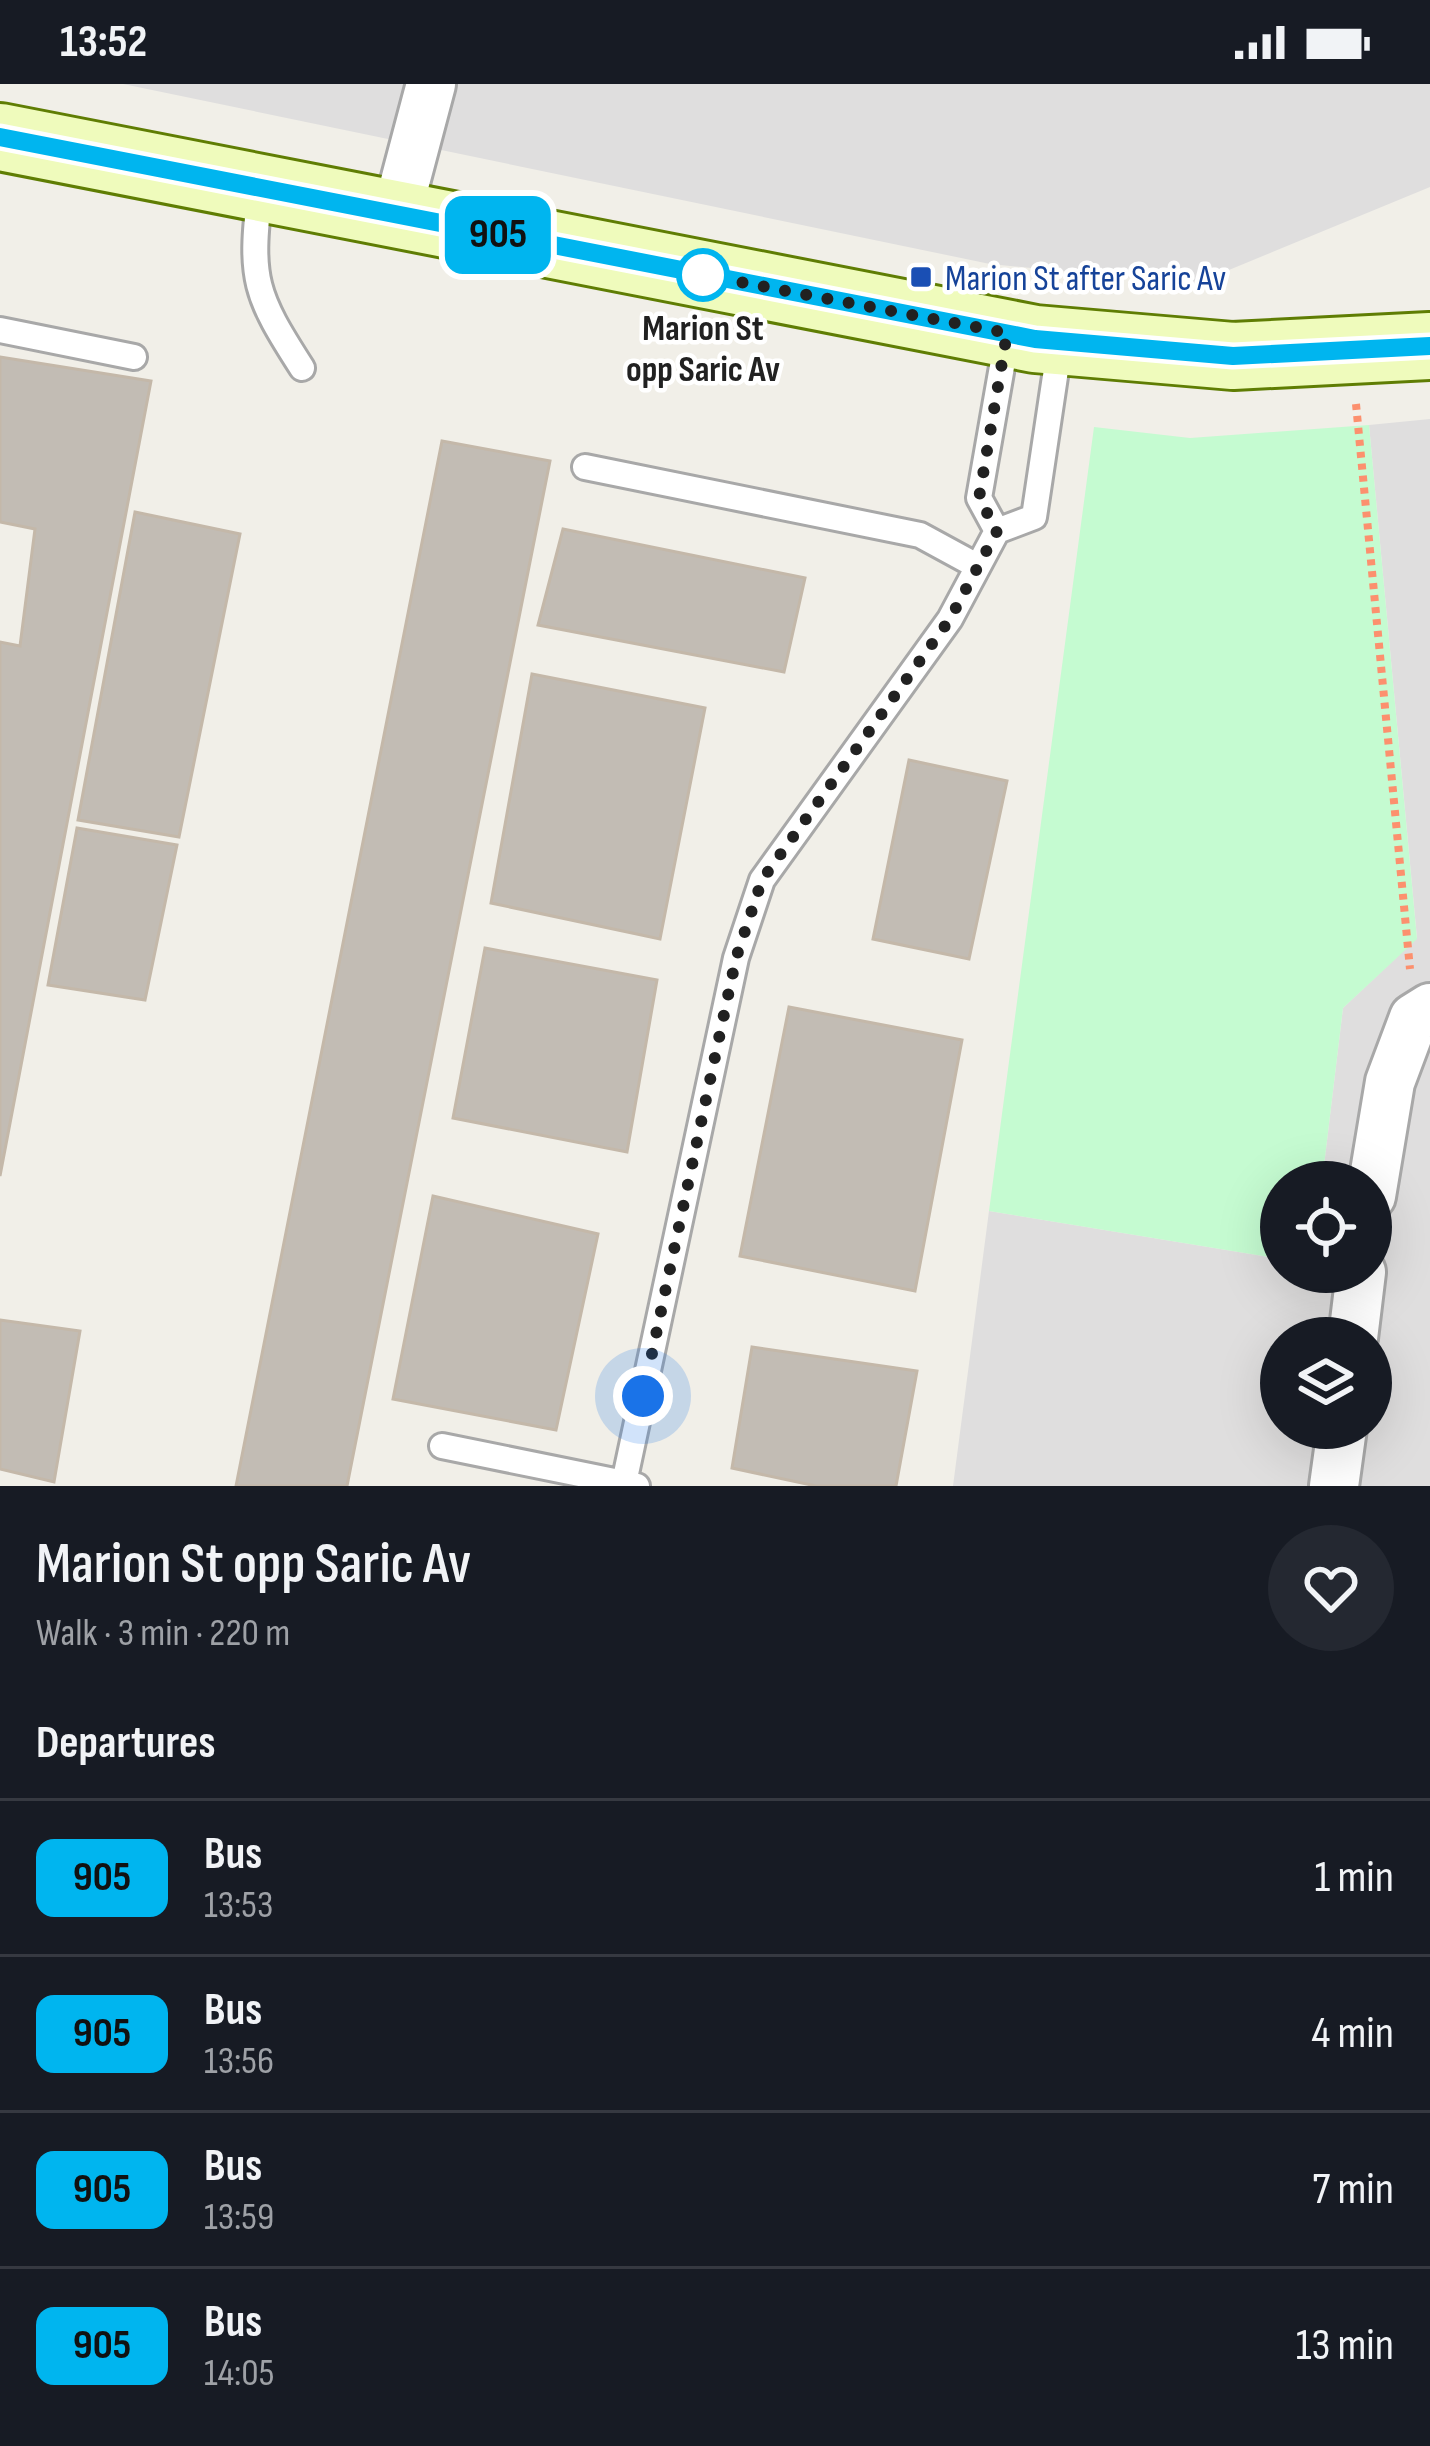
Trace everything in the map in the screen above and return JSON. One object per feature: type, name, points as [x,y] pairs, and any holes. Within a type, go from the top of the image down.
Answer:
[{"type":"main road","points":[[0,137],[1034,337],[1233,356],[1430,346]]},
{"type":"street","points":[[396,215],[431,84]]},
{"type":"street","points":[[1377,1161],[1390,1082],[1422,1013]]},
{"type":"street","points":[[1334,1486],[1339,1449]]},
{"type":"lane","points":[[260,190],[255,283],[302,368]]},
{"type":"lane","points":[[0,330],[134,357]]},
{"type":"lane","points":[[997,531],[979,498],[1034,337]]},
{"type":"lane","points":[[442,1446],[631,1485],[736,958],[762,880],[950,619],[997,531],[1034,517],[1034,337]]},
{"type":"lane","points":[[586,467],[920,535],[977,566]]},
{"type":"path","points":[[1352,352],[1422,1013]]},
{"type":"shaded area","points":[[123,84],[1430,84],[1430,187],[1195,284],[990,264]]},
{"type":"shaded area","points":[[1430,419],[1430,1486],[953,1486],[989,1211],[1260,1256],[1260,1293],[1392,1293],[1392,1161],[1325,1161],[1343,1008],[1417,938],[1369,425]]},
{"type":"green space","points":[[1369,425],[1417,939],[1343,1008],[1325,1161],[1260,1161],[1260,1256],[989,1211],[1094,427],[1190,438]]},
{"type":"building","points":[[0,357],[151,381],[0,1176],[0,642],[20,646],[35,529],[0,522]]},
{"type":"building","points":[[442,441],[550,461],[347,1486],[236,1486]]},
{"type":"building","points":[[135,512],[240,534],[179,837],[78,820]]},
{"type":"building","points":[[563,529],[805,578],[784,672],[538,625]]},
{"type":"building","points":[[532,674],[705,708],[660,939],[491,903]]},
{"type":"building","points":[[909,760],[1007,781],[969,959],[873,939]]},
{"type":"building","points":[[77,828],[177,845],[145,1000],[48,985]]},
{"type":"building","points":[[485,948],[657,980],[627,1152],[453,1118]]},
{"type":"building","points":[[789,1007],[962,1040],[915,1291],[740,1256]]},
{"type":"building","points":[[433,1196],[598,1234],[556,1430],[393,1399]]},
{"type":"building","points":[[0,1320],[80,1331],[54,1482],[0,1469]]},
{"type":"building","points":[[752,1347],[917,1371],[896,1486],[816,1486],[732,1468]]},
{"type":"bus line","name":"905","points":[[0,137],[1035,339],[1233,356],[1430,346]]},
{"type":"place","name":"Marion St opp Saric Av","points":[[703,275]]},
{"type":"place","name":"Marion St after Saric Av","points":[[921,277]]},
{"type":"route","points":[[643,1396],[736,958],[762,880],[950,619],[997,531],[979,498],[1007,333],[703,275]]}]
